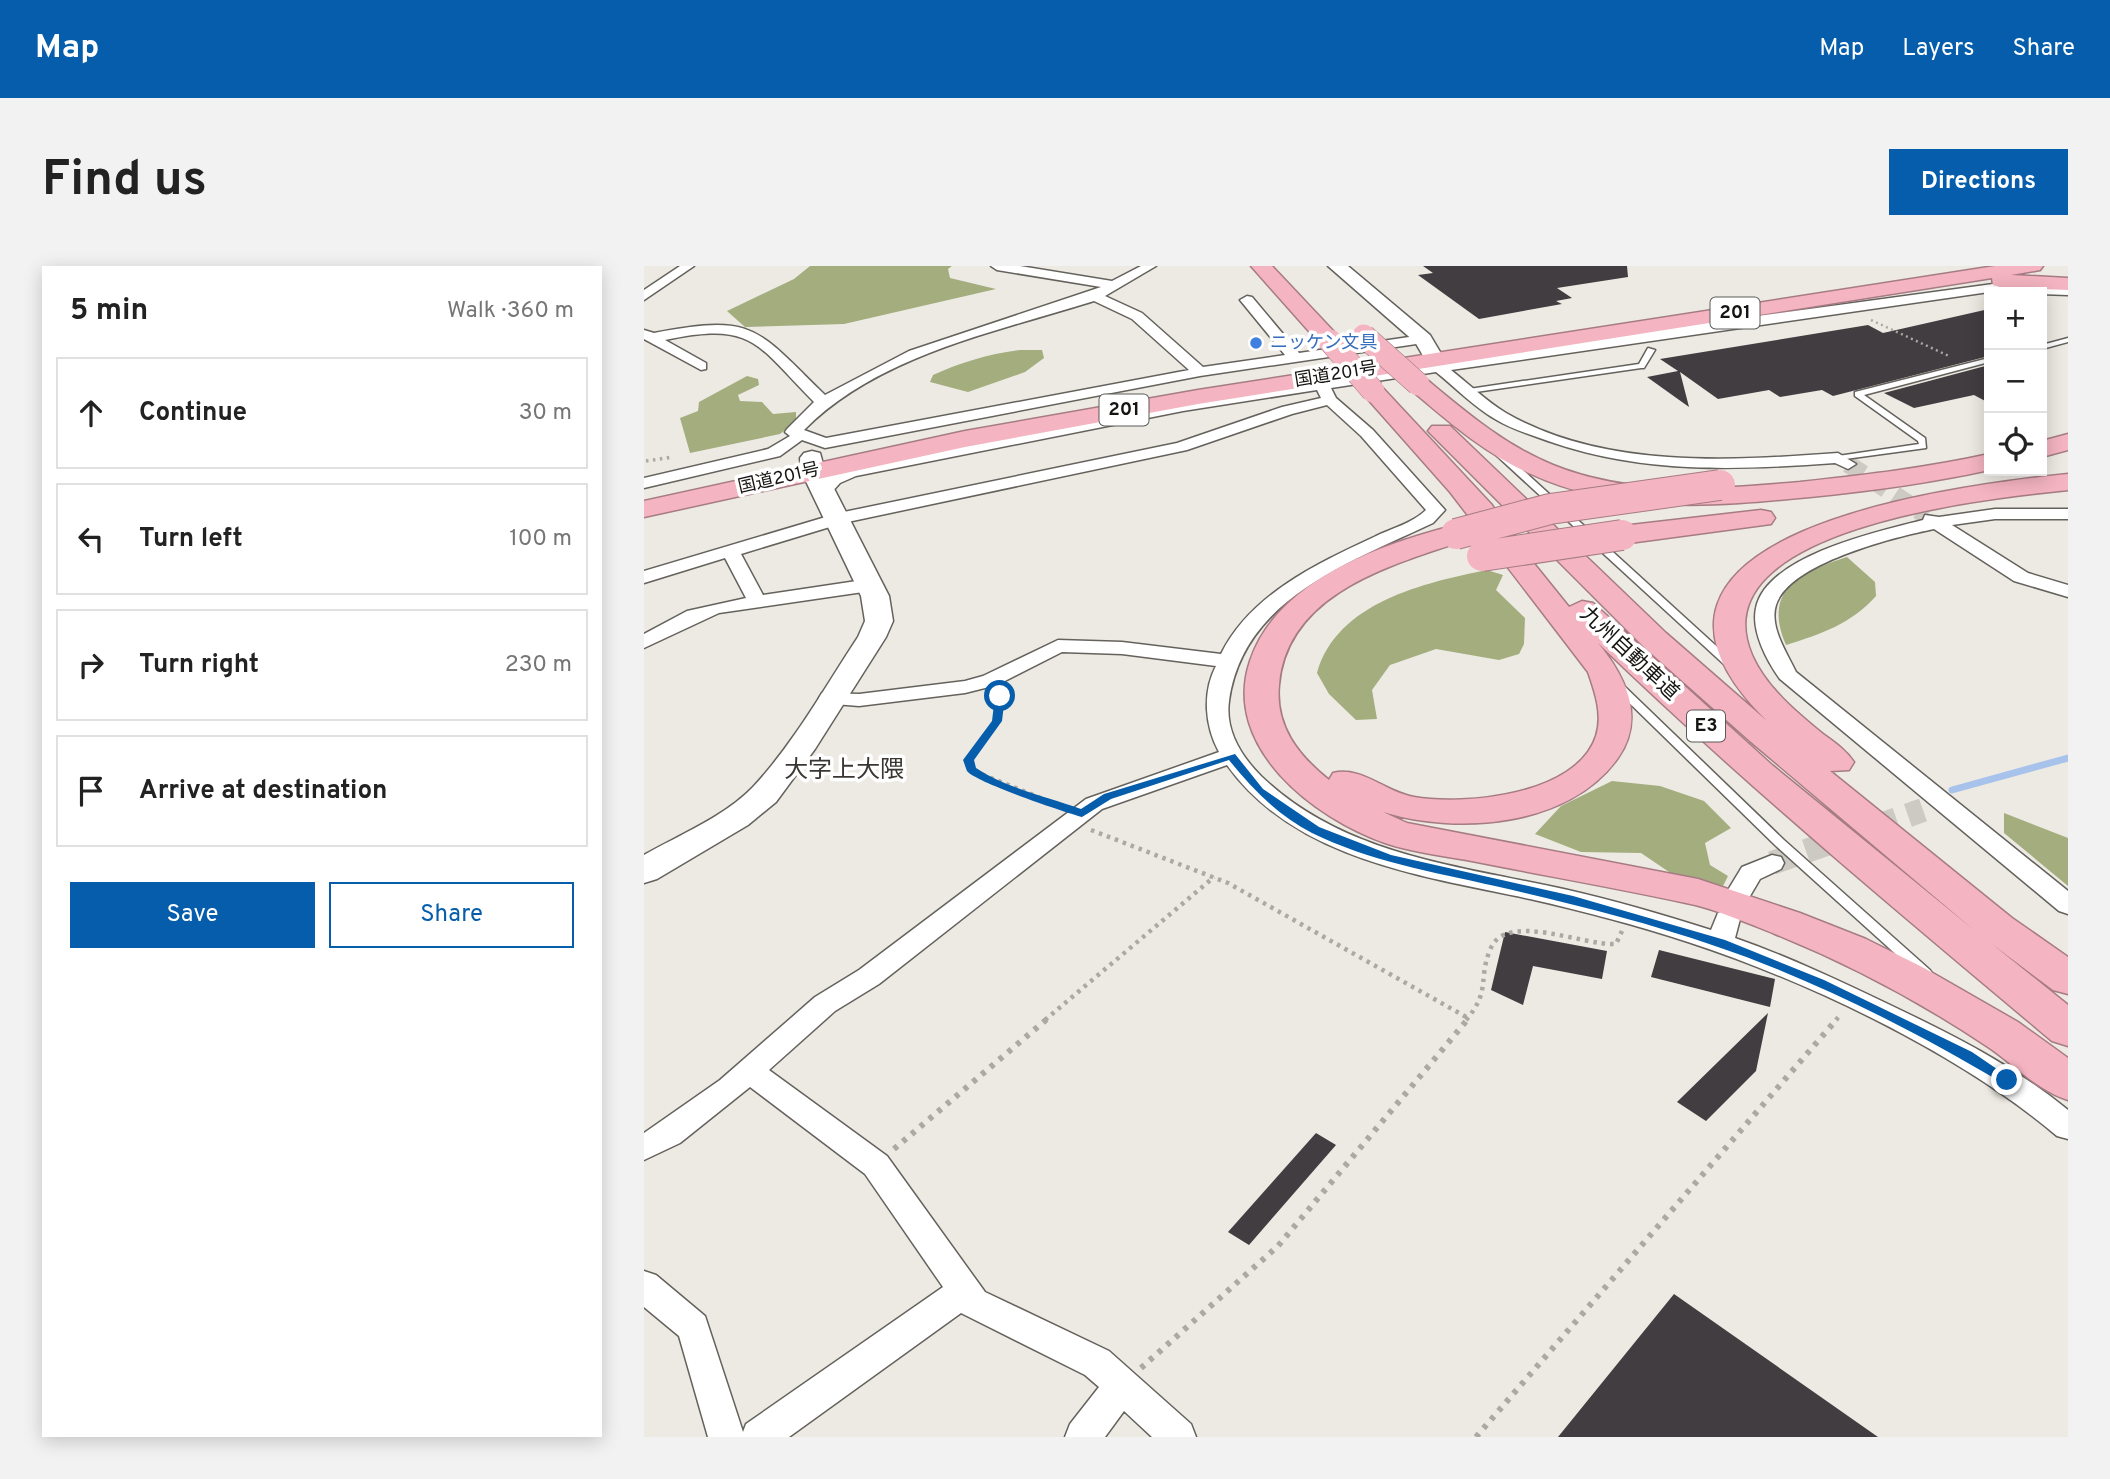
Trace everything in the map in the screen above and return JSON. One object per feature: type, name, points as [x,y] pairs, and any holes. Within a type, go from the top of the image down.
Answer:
[{"type":"highway","name":"九州自動車道","points":[[1261,266],[1347,333]]},
{"type":"highway","name":"九州自動車道","points":[[1286,266],[1396,387],[1664,649],[1762,734],[1998,928],[2068,979]]},
{"type":"highway","points":[[1886,279],[1943,266]]},
{"type":"highway","name":"国道201号","points":[[644,496],[807,458],[1198,397],[1431,353],[1965,266]]},
{"type":"highway","name":"国道201号","points":[[1431,353],[1926,284],[2033,266]]},
{"type":"highway","points":[[1926,284],[2010,280],[2068,284]]},
{"type":"highway","points":[[1347,333],[1396,387],[1532,465],[1583,483],[1651,498],[1747,495],[1915,478],[1984,456]]},
{"type":"highway","name":"九州自動車道","points":[[1396,387],[1463,493],[1622,649],[1849,852],[2068,1029]]},
{"type":"highway","points":[[2047,426],[2068,420]]},
{"type":"highway","points":[[2047,448],[2068,442]]},
{"type":"highway","points":[[1463,493],[1604,671],[1614,697],[1615,717],[1611,742],[1592,766],[1573,781],[1521,805],[1469,811],[1414,808],[1357,788],[1317,760],[1300,740],[1290,718],[1286,696],[1293,658],[1308,636],[1347,603],[1374,589],[1470,545],[1550,509],[1720,485],[1984,455]]},
{"type":"highway","points":[[1615,530],[1912,490],[1984,457]]},
{"type":"highway","name":"国道201号","points":[[644,509],[807,458]]},
{"type":"highway","points":[[2068,482],[2009,488],[1861,519],[1820,532],[1779,550],[1757,568],[1738,589],[1730,611],[1730,637],[1742,666],[1754,685],[1804,736],[2068,957]]},
{"type":"highway","points":[[1965,496],[1470,545],[1422,557],[1356,583],[1293,618],[1268,651],[1261,679],[1265,727],[1286,762],[1318,790],[1359,817],[1398,834],[1458,848],[1698,892],[1851,949],[1909,979],[2002,1034],[2068,1082]]},
{"type":"street","points":[[644,296],[688,266]]},
{"type":"street","points":[[997,266],[1118,286]]},
{"type":"street","points":[[650,864],[736,817],[764,795],[799,749],[830,698],[856,663],[879,621],[870,585],[807,458],[823,401],[915,354],[1095,296],[1118,286],[1150,266]]},
{"type":"street","points":[[1337,266],[1469,391],[1494,411],[1532,430],[1574,446],[1640,461],[1758,465],[1843,461]]},
{"type":"street","points":[[1112,270],[1136,276]]},
{"type":"street","points":[[807,458],[825,443],[1200,372],[1295,358],[1431,353],[1691,329],[1847,310],[1993,288],[2068,291]]},
{"type":"street","points":[[1095,296],[1137,316],[1200,372]]},
{"type":"street","points":[[1247,300],[1295,358]]},
{"type":"street","points":[[648,336],[716,329],[745,332],[764,345],[823,401]]},
{"type":"street","points":[[648,336],[702,366]]},
{"type":"street","points":[[644,577],[839,518],[1172,449],[1287,410],[1431,353]]},
{"type":"street","points":[[644,483],[774,453],[807,458],[834,479],[851,472],[1183,406],[1327,393]]},
{"type":"street","points":[[1327,393],[1436,510],[1427,519],[1318,572],[1280,595],[1241,637],[1227,661],[1217,691],[1218,722],[1231,756],[1259,791],[1315,830],[1388,858],[1628,915],[1724,931],[1853,1000],[1968,1056],[2007,1080],[2068,1127]]},
{"type":"street","points":[[2068,514],[1974,516],[1932,520],[1810,563],[1781,582],[1766,603],[1767,632],[1787,675],[1932,806],[2025,867],[2068,905]]},
{"type":"street","points":[[1932,520],[2021,577],[2068,591]]},
{"type":"street","points":[[730,551],[757,601]]},
{"type":"street","points":[[644,642],[694,615],[757,601],[870,585]]},
{"type":"street","points":[[830,698],[859,700],[965,687],[990,681],[1058,646],[1122,648],[1227,661]]},
{"type":"street","points":[[644,1149],[679,1126],[749,1070],[825,1004],[869,977],[1107,797],[1231,756]]},
{"type":"street","points":[[1741,890],[1751,873],[1772,863]]},
{"type":"street","points":[[749,1070],[876,1165],[973,1303],[1097,1363],[1178,1437]]},
{"type":"street","points":[[644,1286],[693,1327],[726,1437]]},
{"type":"street","points":[[759,1437],[965,1291]]},
{"type":"street","points":[[1083,1437],[1122,1385]]},
{"type":"lane","points":[[2047,346],[2068,340]]},
{"type":"lane","points":[[1469,391],[1641,366],[1651,350]]},
{"type":"lane","points":[[1843,461],[1923,446],[1922,440],[1858,394],[1984,361]]},
{"type":"lane","points":[[1485,439],[1692,632],[1754,685]]},
{"type":"lane","points":[[1604,671],[1665,733],[1881,936],[2002,1034]]},
{"type":"path","points":[[1847,310],[1968,365]]},
{"type":"path","points":[[644,453],[644,471]]},
{"type":"path","points":[[990,681],[1000,696],[997,721],[969,760],[971,769],[1076,818],[1214,877],[1468,1018]]},
{"type":"path","points":[[876,1165],[1214,877]]},
{"type":"path","points":[[1122,1385],[1278,1246],[1480,1004],[1490,948],[1503,934],[1522,928],[1597,945],[1616,944],[1628,915]]},
{"type":"path","points":[[1476,1437],[1853,1000]]},
{"type":"green space","points":[[810,266],[952,266],[948,269],[950,278],[996,289],[844,324],[745,327],[727,311],[794,279]]},
{"type":"green space","points":[[1020,350],[1042,350],[1044,358],[1025,372],[968,392],[930,382],[933,375],[965,362]]},
{"type":"green space","points":[[747,376],[758,379],[759,385],[738,395],[740,401],[762,402],[773,414],[796,412],[796,421],[780,434],[690,453],[680,418],[698,411],[699,402]]},
{"type":"green space","points":[[1847,557],[1875,582],[1876,596],[1846,621],[1786,645],[1780,626],[1782,597],[1790,586],[1814,569]]},
{"type":"green space","points":[[1487,570],[1503,575],[1496,590],[1525,618],[1524,644],[1519,654],[1499,660],[1436,649],[1390,665],[1372,690],[1377,719],[1356,720],[1329,694],[1317,673],[1327,649],[1343,629],[1363,613],[1411,590]]},
{"type":"green space","points":[[1612,781],[1660,786],[1704,801],[1731,828],[1705,843],[1710,865],[1728,876],[1723,886],[1672,874],[1641,853],[1581,852],[1535,834],[1561,806]]},
{"type":"green space","points":[[2004,813],[2068,838],[2068,886],[2004,833]]},
{"type":"building","points":[[1423,266],[1627,266],[1628,277],[1557,288],[1572,298],[1556,301],[1562,304],[1479,319],[1418,275],[1433,273]]},
{"type":"building","points":[[1984,310],[1984,357],[1833,396],[1822,390],[1780,397],[1769,390],[1718,399],[1680,372],[1689,407],[1647,377],[1678,371],[1660,359],[1868,325],[1883,333]]},
{"type":"building","points":[[1984,366],[1984,400],[1974,395],[1914,408],[1884,393]]},
{"type":"building","points":[[1505,932],[1607,951],[1602,979],[1533,966],[1523,1005],[1491,990]]},
{"type":"building","points":[[1659,950],[1775,979],[1770,1007],[1651,977]]},
{"type":"building","points":[[1768,1013],[1756,1071],[1706,1121],[1677,1102]]},
{"type":"building","points":[[1316,1133],[1336,1145],[1249,1245],[1228,1232]]},
{"type":"building","points":[[1674,1294],[1878,1437],[1558,1437]]},
{"type":"waterway","points":[[1952,790],[2068,758]]},
{"type":"tunnel","points":[[1848,464],[1927,516]]},
{"type":"tunnel","points":[[1772,863],[1923,810]]},
{"type":"place","name":"ニッケン文具","points":[[1256,343]]},
{"type":"district","name":"大字上大隈","points":[[844,771]]},
{"type":"route","points":[[1000,696],[997,721],[969,760],[971,769],[980,775],[1020,791],[1082,813],[1107,797],[1231,756],[1259,791],[1315,830],[1388,858],[1573,900],[1720,943],[1820,984],[1968,1056],[2007,1080]]}]
